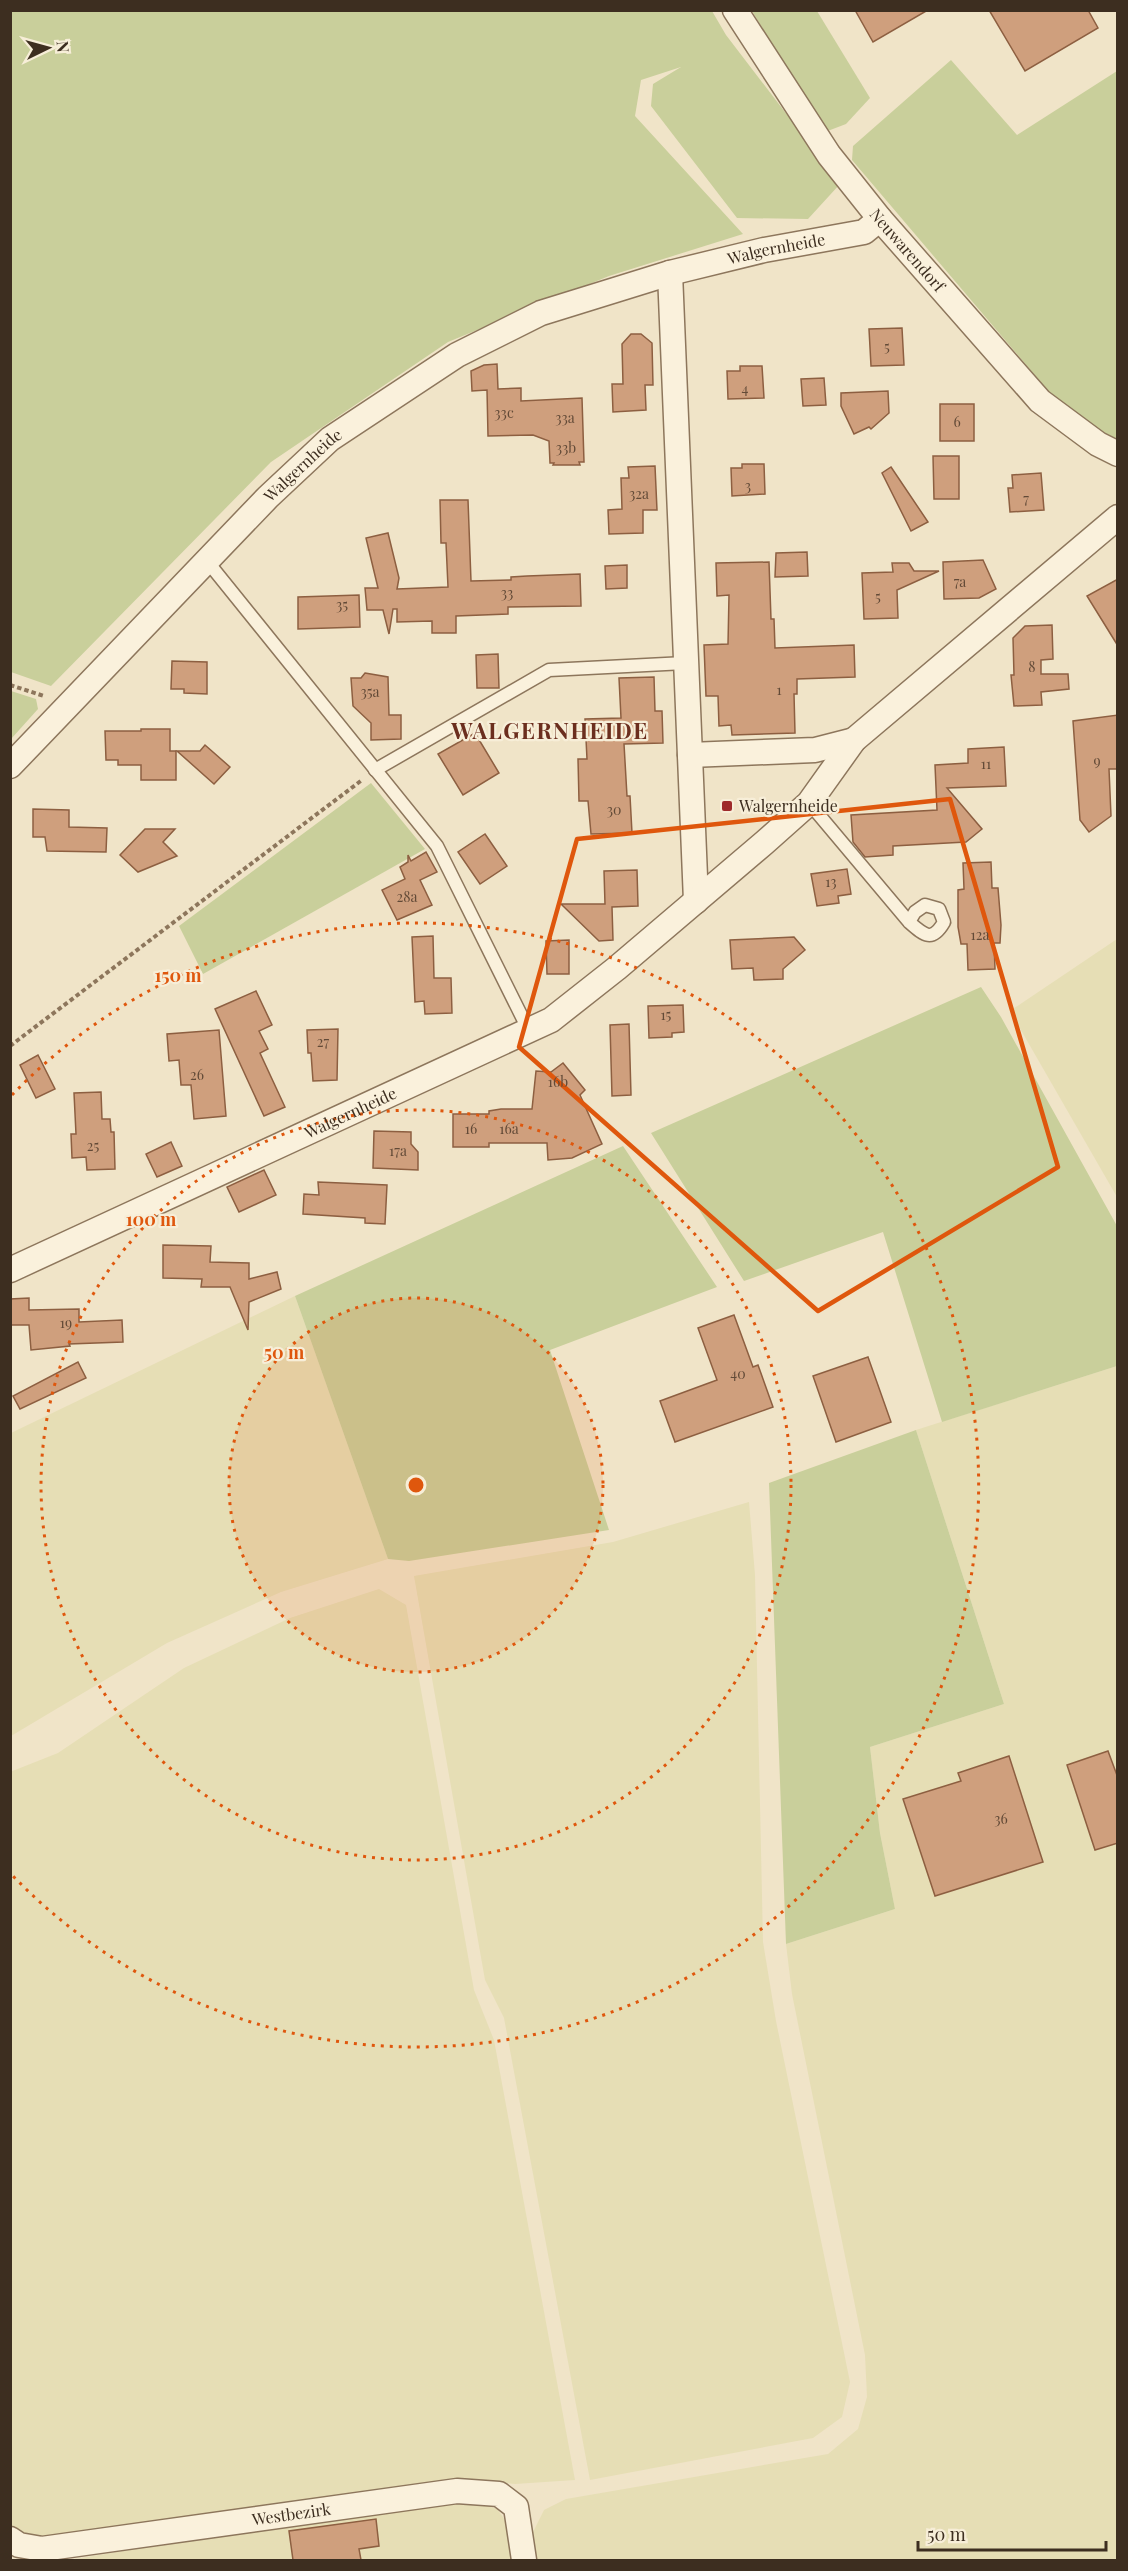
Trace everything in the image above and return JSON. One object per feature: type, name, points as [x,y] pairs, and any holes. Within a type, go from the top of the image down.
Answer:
[{"type":"street","name":"Neuwarendorf","points":[[735,10],[829,154],[880,219],[1040,400],[1098,444],[1118,454]]},
{"type":"street","name":"Walgernheide","points":[[10,766],[268,497],[330,439],[458,355],[541,313],[670,273],[764,250],[864,232],[880,219]]},
{"type":"street","points":[[670,273],[696,901]]},
{"type":"street","name":"Walgernheide","points":[[10,1270],[551,1020],[696,901],[809,803],[854,740],[1118,517]]},
{"type":"street","name":"Walgernheide","points":[[690,755],[815,750],[854,740]]},
{"type":"street","name":"Westbezirk","points":[[10,2539],[20,2545],[42,2549],[457,2491],[499,2494],[516,2507],[524,2560]]},
{"type":"lane","points":[[207,561],[437,846],[529,1031]]},
{"type":"lane","points":[[375,770],[549,670],[685,663]]},
{"type":"lane","points":[[809,803],[909,922]]},
{"type":"path","points":[[10,685],[46,697],[62,712]]},
{"type":"path","points":[[10,1046],[375,770]]},
{"type":"highlighted area","points":[[950,799],[1058,1167],[818,1311],[519,1047],[577,839]]},
{"type":"shaded area","points":[[1117,939],[1117,1197],[1010,1011]]},
{"type":"shaded area","points":[[295,1296],[388,1559],[281,1592],[167,1643],[11,1736],[11,1433]]},
{"type":"shaded area","points":[[1117,1366],[1117,2560],[533,2560],[532,2534],[544,2510],[566,2499],[828,2454],[858,2429],[867,2397],[865,2355],[792,1994],[786,1944],[895,1909],[880,1833],[870,1747],[1004,1704],[916,1430]]},
{"type":"shaded area","points":[[749,1502],[755,1575],[763,1942],[776,2021],[850,2382],[842,2417],[813,2438],[590,2480],[504,2018],[485,1980],[414,1576],[613,1542]]},
{"type":"shaded area","points":[[379,1589],[406,1605],[474,1990],[494,2040],[575,2480],[515,2484],[468,2479],[43,2541],[11,2531],[10,1772],[58,1753],[184,1668],[290,1618]]},
{"type":"shaded area","points":[[469,2499],[497,2509],[511,2528],[518,2560],[69,2560],[280,2525]]},
{"type":"green space","points":[[11,11],[712,11],[726,35],[840,184],[808,219],[737,218],[651,106],[653,84],[681,67],[641,80],[635,116],[743,234],[609,276],[448,342],[271,462],[51,686],[11,672]]},
{"type":"green space","points":[[752,11],[817,11],[870,98],[846,124],[825,132]]},
{"type":"green space","points":[[951,60],[1017,135],[1117,71],[1117,440],[1104,434],[1050,393],[852,160],[853,146]]},
{"type":"green space","points":[[11,691],[36,699],[38,709],[11,739]]},
{"type":"green space","points":[[371,783],[425,849],[203,974],[179,926]]},
{"type":"green space","points":[[981,987],[1001,1017],[1117,1226],[1117,1366],[942,1422],[883,1232],[744,1281],[651,1133]]},
{"type":"green space","points":[[623,1146],[717,1287],[550,1350],[609,1530],[409,1561],[388,1559],[295,1296]]},
{"type":"green space","points":[[916,1430],[1004,1704],[870,1747],[880,1833],[895,1909],[786,1944],[769,1483]]},
{"type":"building","points":[[855,10],[928,10],[873,42]]},
{"type":"building","points":[[989,10],[1088,10],[1098,28],[1025,71]]},
{"type":"building","points":[[902,328],[904,365],[871,366],[869,329]]},
{"type":"building","points":[[631,334],[641,334],[652,343],[653,385],[645,385],[646,410],[613,412],[612,384],[623,384],[622,344]]},
{"type":"building","points":[[497,364],[498,389],[521,388],[521,401],[582,398],[584,462],[579,462],[580,465],[553,465],[554,463],[550,463],[549,441],[533,435],[488,436],[487,390],[472,391],[471,371],[484,365]]},
{"type":"building","points":[[740,366],[762,366],[764,398],[728,399],[727,371],[740,371]]},
{"type":"building","points":[[824,378],[826,405],[803,406],[801,379]]},
{"type":"building","points":[[888,391],[889,413],[871,429],[869,427],[854,434],[841,406],[841,393]]},
{"type":"building","points":[[940,404],[974,404],[974,441],[940,441]]},
{"type":"building","points":[[933,456],[959,456],[959,499],[934,499]]},
{"type":"building","points":[[742,464],[764,464],[765,494],[732,496],[731,468],[742,468]]},
{"type":"building","points":[[655,466],[657,510],[643,510],[643,533],[609,534],[608,510],[622,509],[621,478],[629,478],[628,467]]},
{"type":"building","points":[[891,467],[928,522],[911,531],[882,473]]},
{"type":"building","points":[[1041,473],[1044,510],[1010,512],[1008,488],[1013,488],[1012,475]]},
{"type":"building","points":[[440,500],[468,500],[471,581],[580,574],[581,606],[508,607],[508,614],[456,616],[456,633],[432,633],[432,621],[397,622],[397,609],[393,609],[389,634],[383,610],[367,610],[365,588],[378,588],[366,538],[388,533],[399,578],[397,589],[448,587],[446,543],[441,543]]},
{"type":"building","points":[[807,552],[808,576],[775,577],[776,553]]},
{"type":"building","points":[[983,560],[996,589],[979,598],[944,599],[943,562]]},
{"type":"building","points":[[769,562],[771,619],[774,619],[775,648],[854,645],[855,677],[797,679],[797,694],[794,694],[795,733],[732,735],[731,725],[719,726],[718,696],[706,696],[704,645],[728,644],[729,595],[717,596],[716,563]]},
{"type":"building","points":[[892,563],[909,563],[914,571],[939,571],[897,590],[898,618],[864,619],[862,573],[893,572]]},
{"type":"building","points":[[627,565],[627,588],[606,589],[605,566]]},
{"type":"building","points":[[1118,579],[1118,646],[1087,596]]},
{"type":"building","points":[[359,595],[360,627],[298,629],[298,597]]},
{"type":"building","points":[[1052,625],[1053,659],[1041,660],[1041,674],[1068,674],[1069,689],[1041,692],[1042,705],[1014,706],[1011,675],[1014,675],[1013,638],[1025,626]]},
{"type":"building","points":[[498,654],[499,688],[477,688],[476,655]]},
{"type":"building","points":[[172,661],[207,662],[207,694],[184,693],[184,689],[171,689]]},
{"type":"building","points":[[365,673],[388,677],[389,715],[401,715],[401,739],[371,740],[371,723],[353,706],[351,678],[361,678]]},
{"type":"building","points":[[654,677],[655,711],[662,711],[663,743],[624,744],[632,833],[591,834],[588,801],[579,801],[578,759],[587,759],[585,719],[621,718],[619,678]]},
{"type":"building","points":[[1118,715],[1118,769],[1109,769],[1111,816],[1089,832],[1080,820],[1073,721]]},
{"type":"building","points":[[141,729],[170,729],[170,751],[176,751],[176,780],[141,780],[141,765],[118,765],[118,760],[106,760],[105,731],[141,731]]},
{"type":"building","points":[[475,733],[499,773],[463,795],[438,754]]},
{"type":"building","points":[[205,745],[230,767],[214,784],[177,751],[200,751]]},
{"type":"building","points":[[1004,747],[1006,786],[947,788],[982,829],[966,842],[893,846],[893,855],[865,857],[853,842],[851,815],[937,810],[935,765],[968,763],[968,749]]},
{"type":"building","points":[[33,809],[69,810],[69,827],[107,828],[106,852],[47,851],[45,837],[33,837]]},
{"type":"building","points":[[145,829],[175,829],[163,842],[177,856],[138,872],[120,855]]},
{"type":"building","points":[[485,834],[507,866],[480,884],[458,852]]},
{"type":"building","points":[[426,852],[437,872],[420,880],[432,905],[397,920],[382,890],[405,879],[400,867],[408,862],[408,855],[411,861]]},
{"type":"building","points":[[991,862],[992,888],[998,888],[1001,925],[1000,943],[994,943],[995,969],[968,970],[967,944],[961,944],[958,927],[958,890],[964,889],[963,863]]},
{"type":"building","points":[[847,869],[851,894],[838,896],[839,903],[817,906],[811,874]]},
{"type":"building","points":[[637,870],[638,906],[612,907],[613,940],[599,941],[561,904],[605,904],[604,871]]},
{"type":"building","points":[[433,936],[434,978],[451,978],[452,1013],[425,1014],[424,1001],[415,1002],[412,937]]},
{"type":"building","points":[[794,937],[805,950],[783,969],[783,979],[754,980],[753,968],[732,969],[730,940]]},
{"type":"building","points":[[569,940],[569,974],[547,974],[546,941]]},
{"type":"building","points":[[256,991],[272,1025],[259,1031],[268,1049],[260,1053],[285,1107],[264,1116],[215,1009]]},
{"type":"building","points":[[683,1005],[684,1032],[672,1033],[672,1037],[649,1038],[648,1006]]},
{"type":"building","points":[[629,1024],[631,1095],[612,1096],[610,1025]]},
{"type":"building","points":[[338,1029],[337,1080],[313,1081],[307,1030]]},
{"type":"building","points":[[219,1030],[226,1116],[194,1119],[191,1085],[181,1085],[179,1060],[169,1061],[167,1034]]},
{"type":"building","points":[[38,1055],[55,1089],[36,1098],[20,1065]]},
{"type":"building","points":[[563,1063],[585,1090],[580,1095],[602,1144],[572,1158],[548,1160],[547,1143],[489,1143],[489,1147],[453,1147],[453,1114],[489,1114],[489,1111],[501,1109],[532,1109],[536,1071],[551,1072]]},
{"type":"building","points":[[101,1092],[102,1119],[110,1119],[111,1132],[114,1132],[115,1169],[87,1170],[86,1157],[72,1158],[71,1134],[76,1134],[74,1093]]},
{"type":"building","points":[[374,1131],[411,1132],[411,1144],[418,1152],[418,1170],[373,1168]]},
{"type":"building","points":[[171,1142],[182,1166],[157,1177],[146,1154]]},
{"type":"building","points":[[264,1170],[276,1195],[239,1212],[227,1187]]},
{"type":"building","points":[[318,1182],[387,1185],[385,1224],[365,1223],[365,1218],[303,1214],[304,1194],[319,1195]]},
{"type":"building","points":[[163,1245],[211,1246],[210,1262],[249,1263],[249,1279],[277,1272],[281,1289],[249,1302],[248,1330],[230,1287],[201,1287],[202,1279],[163,1278]]},
{"type":"building","points":[[29,1298],[29,1310],[79,1309],[79,1322],[122,1320],[123,1342],[69,1344],[70,1346],[31,1350],[29,1325],[10,1325],[10,1299]]},
{"type":"building","points":[[734,1315],[753,1367],[758,1365],[773,1407],[675,1442],[660,1401],[717,1380],[698,1328]]},
{"type":"building","points":[[868,1357],[891,1422],[836,1442],[813,1376]]},
{"type":"building","points":[[78,1362],[86,1378],[20,1409],[13,1396]]},
{"type":"building","points":[[1108,1751],[1118,1778],[1118,1843],[1095,1850],[1067,1765]]},
{"type":"building","points":[[1009,1756],[1043,1862],[935,1896],[903,1799],[961,1781],[958,1773]]},
{"type":"building","points":[[376,2519],[379,2546],[359,2549],[361,2560],[293,2560],[289,2531]]},
{"type":"place","name":"Walgernheide","points":[[727,806]]},
{"type":"district","name":"WALGERNHEIDE","points":[[550,731]]}]
